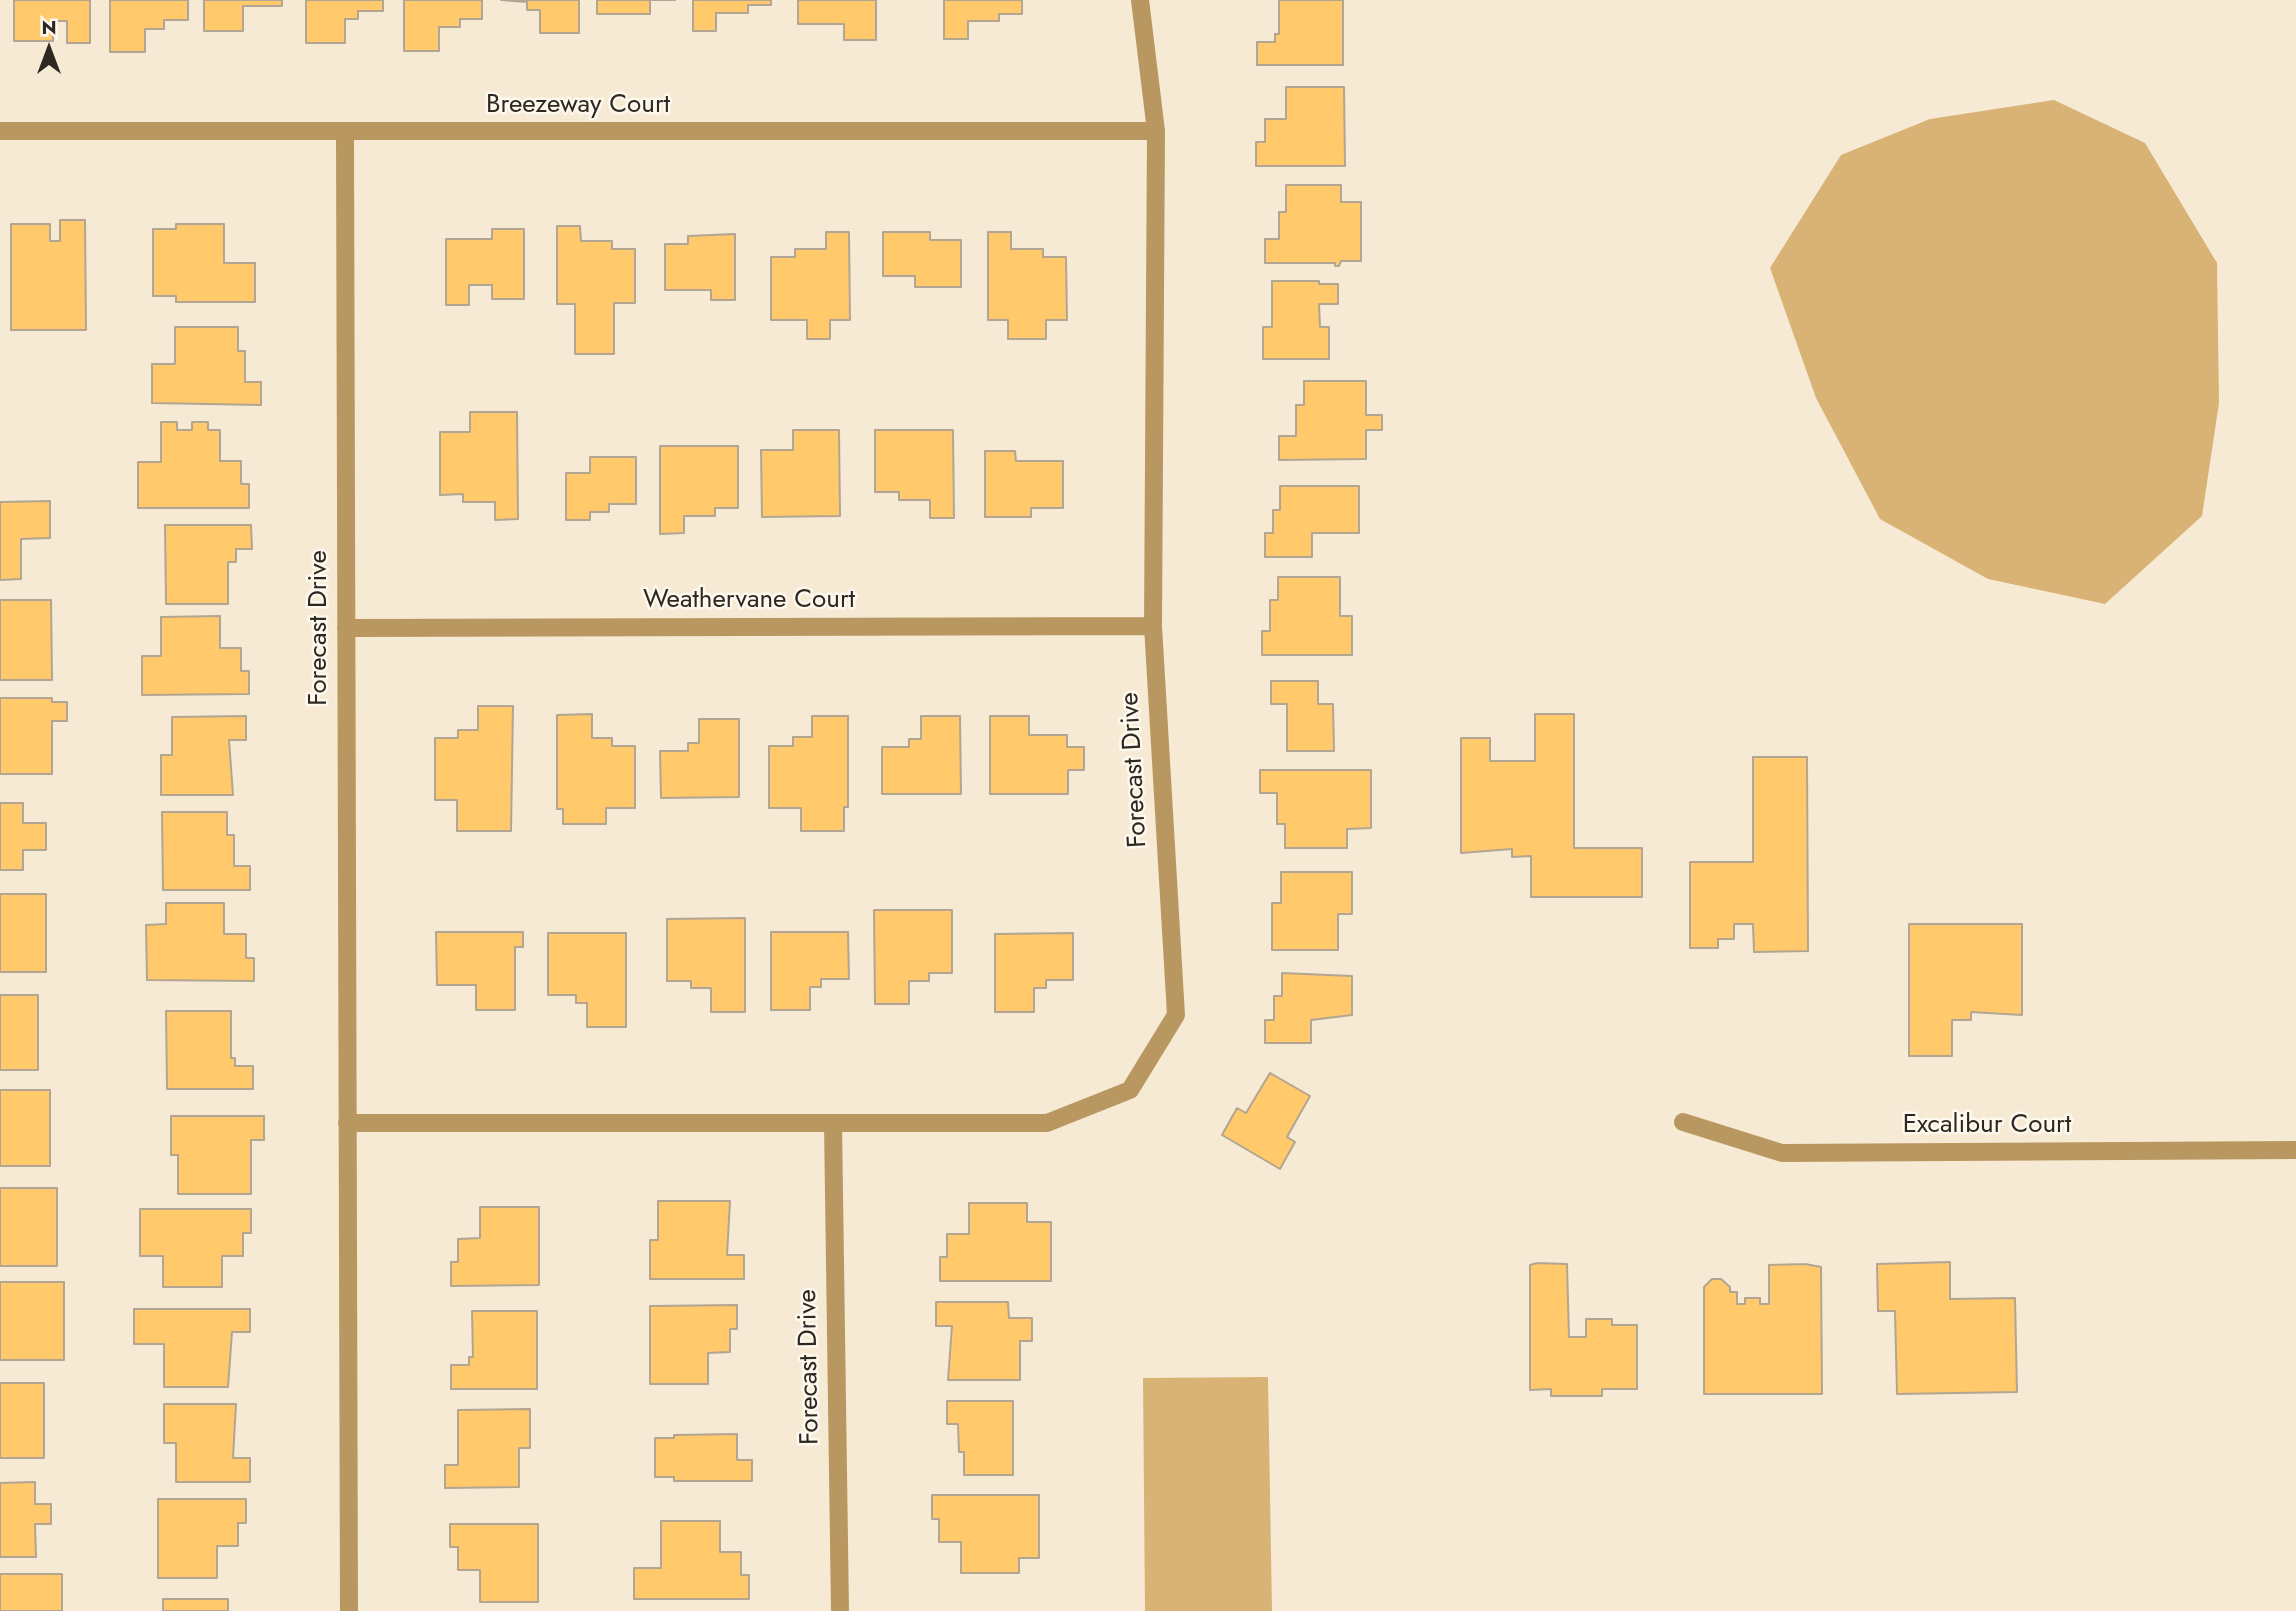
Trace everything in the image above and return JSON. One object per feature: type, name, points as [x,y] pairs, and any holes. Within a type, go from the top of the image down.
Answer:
[{"type":"street","name":"Forecast Drive","points":[[347,1123],[1047,1122],[1130,1090],[1176,1015],[1153,626],[1156,131],[1140,0]]},
{"type":"street","name":"Breezeway Court","points":[[0,131],[1156,131]]},
{"type":"street","name":"Forecast Drive","points":[[345,133],[349,1611]]},
{"type":"street","name":"Weathervane Court","points":[[346,628],[1153,626]]},
{"type":"street","name":"Forecast Drive","points":[[833,1122],[840,1611]]},
{"type":"street","name":"Excalibur Court","points":[[1684,1122],[1782,1153],[2296,1150]]},
{"type":"shaded area","points":[[2054,100],[2145,143],[2217,263],[2219,403],[2202,516],[2105,604],[1988,579],[1880,519],[1816,398],[1770,268],[1841,155],[1930,119]]},
{"type":"shaded area","points":[[1268,1377],[1272,1611],[1145,1611],[1143,1378]]},
{"type":"building","points":[[14,0],[90,0],[90,43],[67,43],[67,21],[53,21],[53,41],[14,41]]},
{"type":"building","points":[[110,0],[188,0],[188,20],[164,20],[164,29],[145,29],[145,52],[110,52]]},
{"type":"building","points":[[204,0],[282,0],[282,6],[243,6],[243,31],[204,31]]},
{"type":"building","points":[[306,0],[383,0],[383,11],[358,11],[358,19],[345,19],[345,43],[306,43]]},
{"type":"building","points":[[404,0],[482,0],[482,19],[460,19],[460,27],[439,27],[439,51],[404,51]]},
{"type":"building","points":[[501,0],[579,0],[579,33],[540,33],[540,10],[527,10],[527,2]]},
{"type":"building","points":[[597,0],[650,0],[650,14],[597,14]]},
{"type":"building","points":[[693,0],[771,0],[771,5],[748,5],[748,13],[716,13],[716,31],[693,31]]},
{"type":"building","points":[[798,0],[876,0],[876,40],[844,40],[844,24],[798,24]]},
{"type":"building","points":[[944,0],[1022,0],[1022,14],[999,14],[999,21],[968,21],[968,39],[944,39]]},
{"type":"building","points":[[1279,0],[1343,0],[1343,65],[1257,65],[1257,42],[1275,42],[1275,34],[1279,34]]},
{"type":"building","points":[[1286,87],[1344,87],[1345,166],[1256,166],[1256,142],[1265,142],[1265,119],[1286,119]]},
{"type":"building","points":[[1286,185],[1341,185],[1341,202],[1361,202],[1361,261],[1341,261],[1339,266],[1335,266],[1335,263],[1265,263],[1265,239],[1279,239],[1279,212],[1286,212]]},
{"type":"building","points":[[60,220],[85,220],[86,330],[11,330],[11,224],[50,224],[50,241],[60,241]]},
{"type":"building","points":[[176,224],[224,224],[224,263],[255,263],[255,302],[176,302],[176,296],[153,296],[153,229],[176,229]]},
{"type":"building","points":[[557,226],[580,226],[581,241],[612,241],[612,249],[635,249],[635,303],[614,303],[614,354],[575,354],[575,304],[557,304]]},
{"type":"building","points":[[492,229],[524,229],[524,299],[492,299],[492,285],[469,285],[469,305],[446,305],[446,239],[492,239]]},
{"type":"building","points":[[826,232],[849,232],[850,320],[830,320],[830,339],[807,339],[807,320],[771,320],[771,257],[795,257],[795,249],[826,249]]},
{"type":"building","points":[[883,232],[930,232],[930,240],[961,240],[961,287],[915,287],[915,276],[883,276]]},
{"type":"building","points":[[988,232],[1011,232],[1011,249],[1043,249],[1043,257],[1066,257],[1067,320],[1046,320],[1046,339],[1008,339],[1008,320],[988,320]]},
{"type":"building","points":[[735,234],[735,300],[711,300],[711,290],[665,290],[665,244],[688,244],[688,236]]},
{"type":"building","points":[[1272,281],[1319,281],[1319,284],[1338,284],[1338,304],[1319,304],[1320,327],[1329,327],[1329,359],[1263,359],[1263,327],[1272,327]]},
{"type":"building","points":[[175,327],[238,327],[238,351],[245,351],[245,382],[261,382],[261,405],[152,403],[152,364],[175,364]]},
{"type":"building","points":[[1304,381],[1366,381],[1366,415],[1382,415],[1382,430],[1366,430],[1366,459],[1279,460],[1279,436],[1296,436],[1296,405],[1304,405]]},
{"type":"building","points":[[470,412],[517,412],[518,519],[495,520],[495,502],[463,502],[463,494],[440,495],[440,432],[470,432]]},
{"type":"building","points":[[161,422],[177,422],[177,430],[192,430],[192,422],[208,422],[208,430],[220,430],[220,461],[241,461],[241,484],[249,484],[249,508],[138,508],[138,462],[161,462]]},
{"type":"building","points":[[793,430],[839,430],[840,516],[762,517],[761,450],[793,450]]},
{"type":"building","points":[[875,430],[953,430],[954,518],[930,518],[930,500],[899,500],[899,492],[875,492]]},
{"type":"building","points":[[660,446],[738,446],[738,508],[715,508],[715,516],[684,516],[684,533],[660,534]]},
{"type":"building","points":[[985,451],[1015,451],[1016,461],[1063,461],[1063,508],[1031,508],[1031,517],[985,517]]},
{"type":"building","points":[[590,457],[636,457],[636,504],[609,504],[609,512],[590,512],[590,520],[566,520],[566,473],[590,473]]},
{"type":"building","points":[[1280,486],[1359,486],[1359,533],[1312,533],[1312,557],[1265,557],[1265,533],[1273,533],[1273,510],[1280,510]]},
{"type":"building","points":[[50,501],[50,538],[21,539],[21,579],[0,580],[0,502]]},
{"type":"building","points":[[165,525],[251,525],[252,549],[236,549],[236,562],[228,562],[228,604],[166,604]]},
{"type":"building","points":[[1278,577],[1340,577],[1340,616],[1352,616],[1352,655],[1262,655],[1262,631],[1270,631],[1270,600],[1278,600]]},
{"type":"building","points":[[0,600],[51,600],[52,680],[0,680]]},
{"type":"building","points":[[220,616],[220,648],[241,648],[241,671],[249,671],[249,694],[142,695],[142,656],[161,656],[161,617]]},
{"type":"building","points":[[1271,681],[1318,681],[1318,704],[1333,704],[1334,751],[1287,751],[1287,704],[1271,704]]},
{"type":"building","points":[[0,698],[52,698],[52,702],[67,702],[67,721],[52,721],[52,774],[0,774]]},
{"type":"building","points":[[478,706],[513,706],[511,831],[457,831],[457,800],[435,800],[435,738],[458,738],[458,730],[478,730]]},
{"type":"building","points":[[592,714],[592,738],[612,738],[612,746],[635,746],[635,808],[606,808],[606,824],[563,824],[563,809],[557,809],[557,715]]},
{"type":"building","points":[[1535,714],[1574,714],[1574,848],[1642,848],[1642,897],[1531,897],[1531,856],[1512,857],[1512,849],[1461,853],[1461,738],[1490,738],[1490,761],[1535,761]]},
{"type":"building","points":[[246,716],[246,740],[229,740],[233,795],[161,795],[161,755],[172,755],[172,717]]},
{"type":"building","points":[[812,716],[848,716],[848,807],[844,807],[844,831],[801,831],[801,808],[769,808],[769,746],[793,746],[793,737],[812,737]]},
{"type":"building","points":[[921,716],[960,716],[961,794],[882,794],[882,747],[909,747],[909,739],[921,739]]},
{"type":"building","points":[[990,716],[1029,716],[1029,735],[1067,735],[1067,747],[1084,747],[1084,770],[1068,770],[1068,794],[990,794]]},
{"type":"building","points":[[699,719],[739,719],[739,797],[661,798],[660,751],[688,751],[688,743],[699,743]]},
{"type":"building","points":[[1753,757],[1807,757],[1808,951],[1754,952],[1753,924],[1734,924],[1734,939],[1718,939],[1718,948],[1690,948],[1690,862],[1753,862]]},
{"type":"building","points":[[1260,770],[1371,770],[1371,828],[1347,829],[1347,848],[1285,848],[1285,824],[1277,824],[1277,793],[1260,793]]},
{"type":"building","points":[[0,803],[23,803],[23,823],[46,823],[46,850],[23,850],[23,870],[0,870]]},
{"type":"building","points":[[162,812],[227,812],[227,835],[234,835],[234,866],[250,866],[250,890],[163,890]]},
{"type":"building","points":[[1281,872],[1352,872],[1352,914],[1338,914],[1338,950],[1272,950],[1272,903],[1281,903]]},
{"type":"building","points":[[0,894],[46,894],[46,972],[0,972]]},
{"type":"building","points":[[166,903],[224,903],[224,934],[246,934],[246,958],[254,958],[254,981],[147,980],[146,925],[166,924]]},
{"type":"building","points":[[874,910],[952,910],[952,973],[929,973],[929,981],[909,981],[909,1004],[875,1004]]},
{"type":"building","points":[[745,918],[745,1012],[711,1012],[711,988],[691,988],[691,981],[667,981],[667,919]]},
{"type":"building","points":[[1909,924],[2022,924],[2022,1015],[1971,1012],[1971,1020],[1952,1020],[1952,1056],[1909,1056]]},
{"type":"building","points":[[436,932],[523,932],[523,947],[515,947],[515,1010],[476,1010],[476,985],[437,985]]},
{"type":"building","points":[[771,932],[848,932],[849,979],[821,979],[821,987],[810,987],[810,1010],[771,1010]]},
{"type":"building","points":[[548,933],[626,933],[626,1027],[587,1027],[587,1003],[576,1003],[576,995],[548,995]]},
{"type":"building","points":[[1073,933],[1073,980],[1046,980],[1046,988],[1034,988],[1034,1012],[995,1012],[995,934]]},
{"type":"building","points":[[1282,973],[1352,976],[1352,1015],[1311,1020],[1311,1043],[1265,1043],[1265,1020],[1274,1020],[1274,996],[1282,996]]},
{"type":"building","points":[[0,995],[38,995],[38,1070],[0,1070]]},
{"type":"building","points":[[166,1011],[231,1011],[231,1058],[235,1058],[235,1066],[253,1066],[253,1089],[167,1089]]},
{"type":"building","points":[[1270,1073],[1310,1096],[1287,1137],[1295,1142],[1280,1169],[1222,1135],[1237,1108],[1246,1113]]},
{"type":"building","points":[[0,1090],[50,1090],[50,1166],[0,1166]]},
{"type":"building","points":[[171,1116],[264,1116],[264,1140],[251,1140],[251,1194],[178,1194],[178,1155],[171,1155]]},
{"type":"building","points":[[0,1188],[57,1188],[57,1266],[0,1266]]},
{"type":"building","points":[[658,1201],[730,1201],[727,1255],[744,1255],[744,1279],[650,1279],[650,1240],[658,1240]]},
{"type":"building","points":[[969,1203],[1027,1203],[1027,1222],[1051,1222],[1051,1281],[940,1281],[940,1257],[947,1257],[947,1234],[969,1234]]},
{"type":"building","points":[[480,1207],[539,1207],[539,1285],[451,1286],[451,1262],[458,1262],[458,1239],[480,1238]]},
{"type":"building","points":[[140,1209],[251,1209],[251,1233],[243,1233],[243,1256],[222,1256],[222,1287],[163,1287],[163,1256],[140,1256]]},
{"type":"building","points":[[1950,1262],[1950,1299],[2015,1298],[2017,1392],[1897,1394],[1895,1311],[1878,1311],[1877,1264]]},
{"type":"building","points":[[1567,1264],[1569,1337],[1586,1337],[1586,1319],[1612,1319],[1612,1325],[1637,1325],[1637,1389],[1602,1389],[1602,1396],[1551,1396],[1551,1389],[1530,1390],[1530,1265]]},
{"type":"building","points":[[1805,1264],[1821,1267],[1822,1394],[1704,1394],[1704,1287],[1712,1279],[1721,1279],[1730,1287],[1730,1292],[1737,1292],[1737,1304],[1745,1304],[1745,1298],[1760,1298],[1760,1304],[1769,1304],[1769,1265]]},
{"type":"building","points":[[0,1282],[64,1282],[64,1360],[0,1360]]},
{"type":"building","points":[[936,1302],[1008,1302],[1009,1318],[1032,1318],[1032,1341],[1020,1341],[1020,1380],[948,1380],[952,1326],[936,1326]]},
{"type":"building","points":[[737,1305],[737,1329],[730,1329],[730,1352],[708,1353],[708,1384],[650,1384],[650,1306]]},
{"type":"building","points":[[134,1309],[250,1309],[250,1332],[232,1332],[228,1387],[164,1387],[164,1344],[134,1344]]},
{"type":"building","points":[[472,1311],[537,1311],[537,1389],[451,1389],[451,1365],[469,1365],[469,1357],[473,1357]]},
{"type":"building","points":[[0,1383],[44,1383],[44,1458],[0,1458]]},
{"type":"building","points":[[947,1401],[1013,1401],[1013,1475],[964,1475],[964,1452],[959,1452],[958,1424],[947,1424]]},
{"type":"building","points":[[164,1404],[236,1404],[233,1458],[250,1458],[250,1482],[176,1482],[176,1443],[164,1443]]},
{"type":"building","points":[[530,1409],[530,1448],[519,1448],[519,1487],[445,1488],[445,1465],[458,1465],[458,1410]]},
{"type":"building","points":[[737,1434],[737,1460],[752,1460],[752,1481],[674,1481],[674,1477],[655,1477],[655,1438]]},
{"type":"building","points":[[35,1482],[35,1504],[51,1504],[51,1524],[35,1524],[36,1557],[0,1557],[0,1483]]},
{"type":"building","points":[[932,1495],[1039,1495],[1039,1558],[1019,1558],[1019,1573],[961,1573],[961,1542],[939,1542],[939,1519],[932,1519]]},
{"type":"building","points":[[158,1499],[246,1499],[246,1523],[238,1523],[238,1546],[217,1546],[217,1578],[158,1578]]},
{"type":"building","points":[[661,1521],[720,1521],[720,1552],[741,1552],[741,1575],[749,1575],[749,1599],[634,1599],[634,1568],[661,1568]]},
{"type":"building","points":[[450,1524],[538,1524],[538,1602],[480,1602],[480,1570],[458,1570],[458,1547],[450,1547]]},
{"type":"building","points":[[0,1574],[62,1574],[62,1611],[0,1611]]},
{"type":"building","points":[[163,1599],[228,1599],[228,1611],[163,1611]]}]
